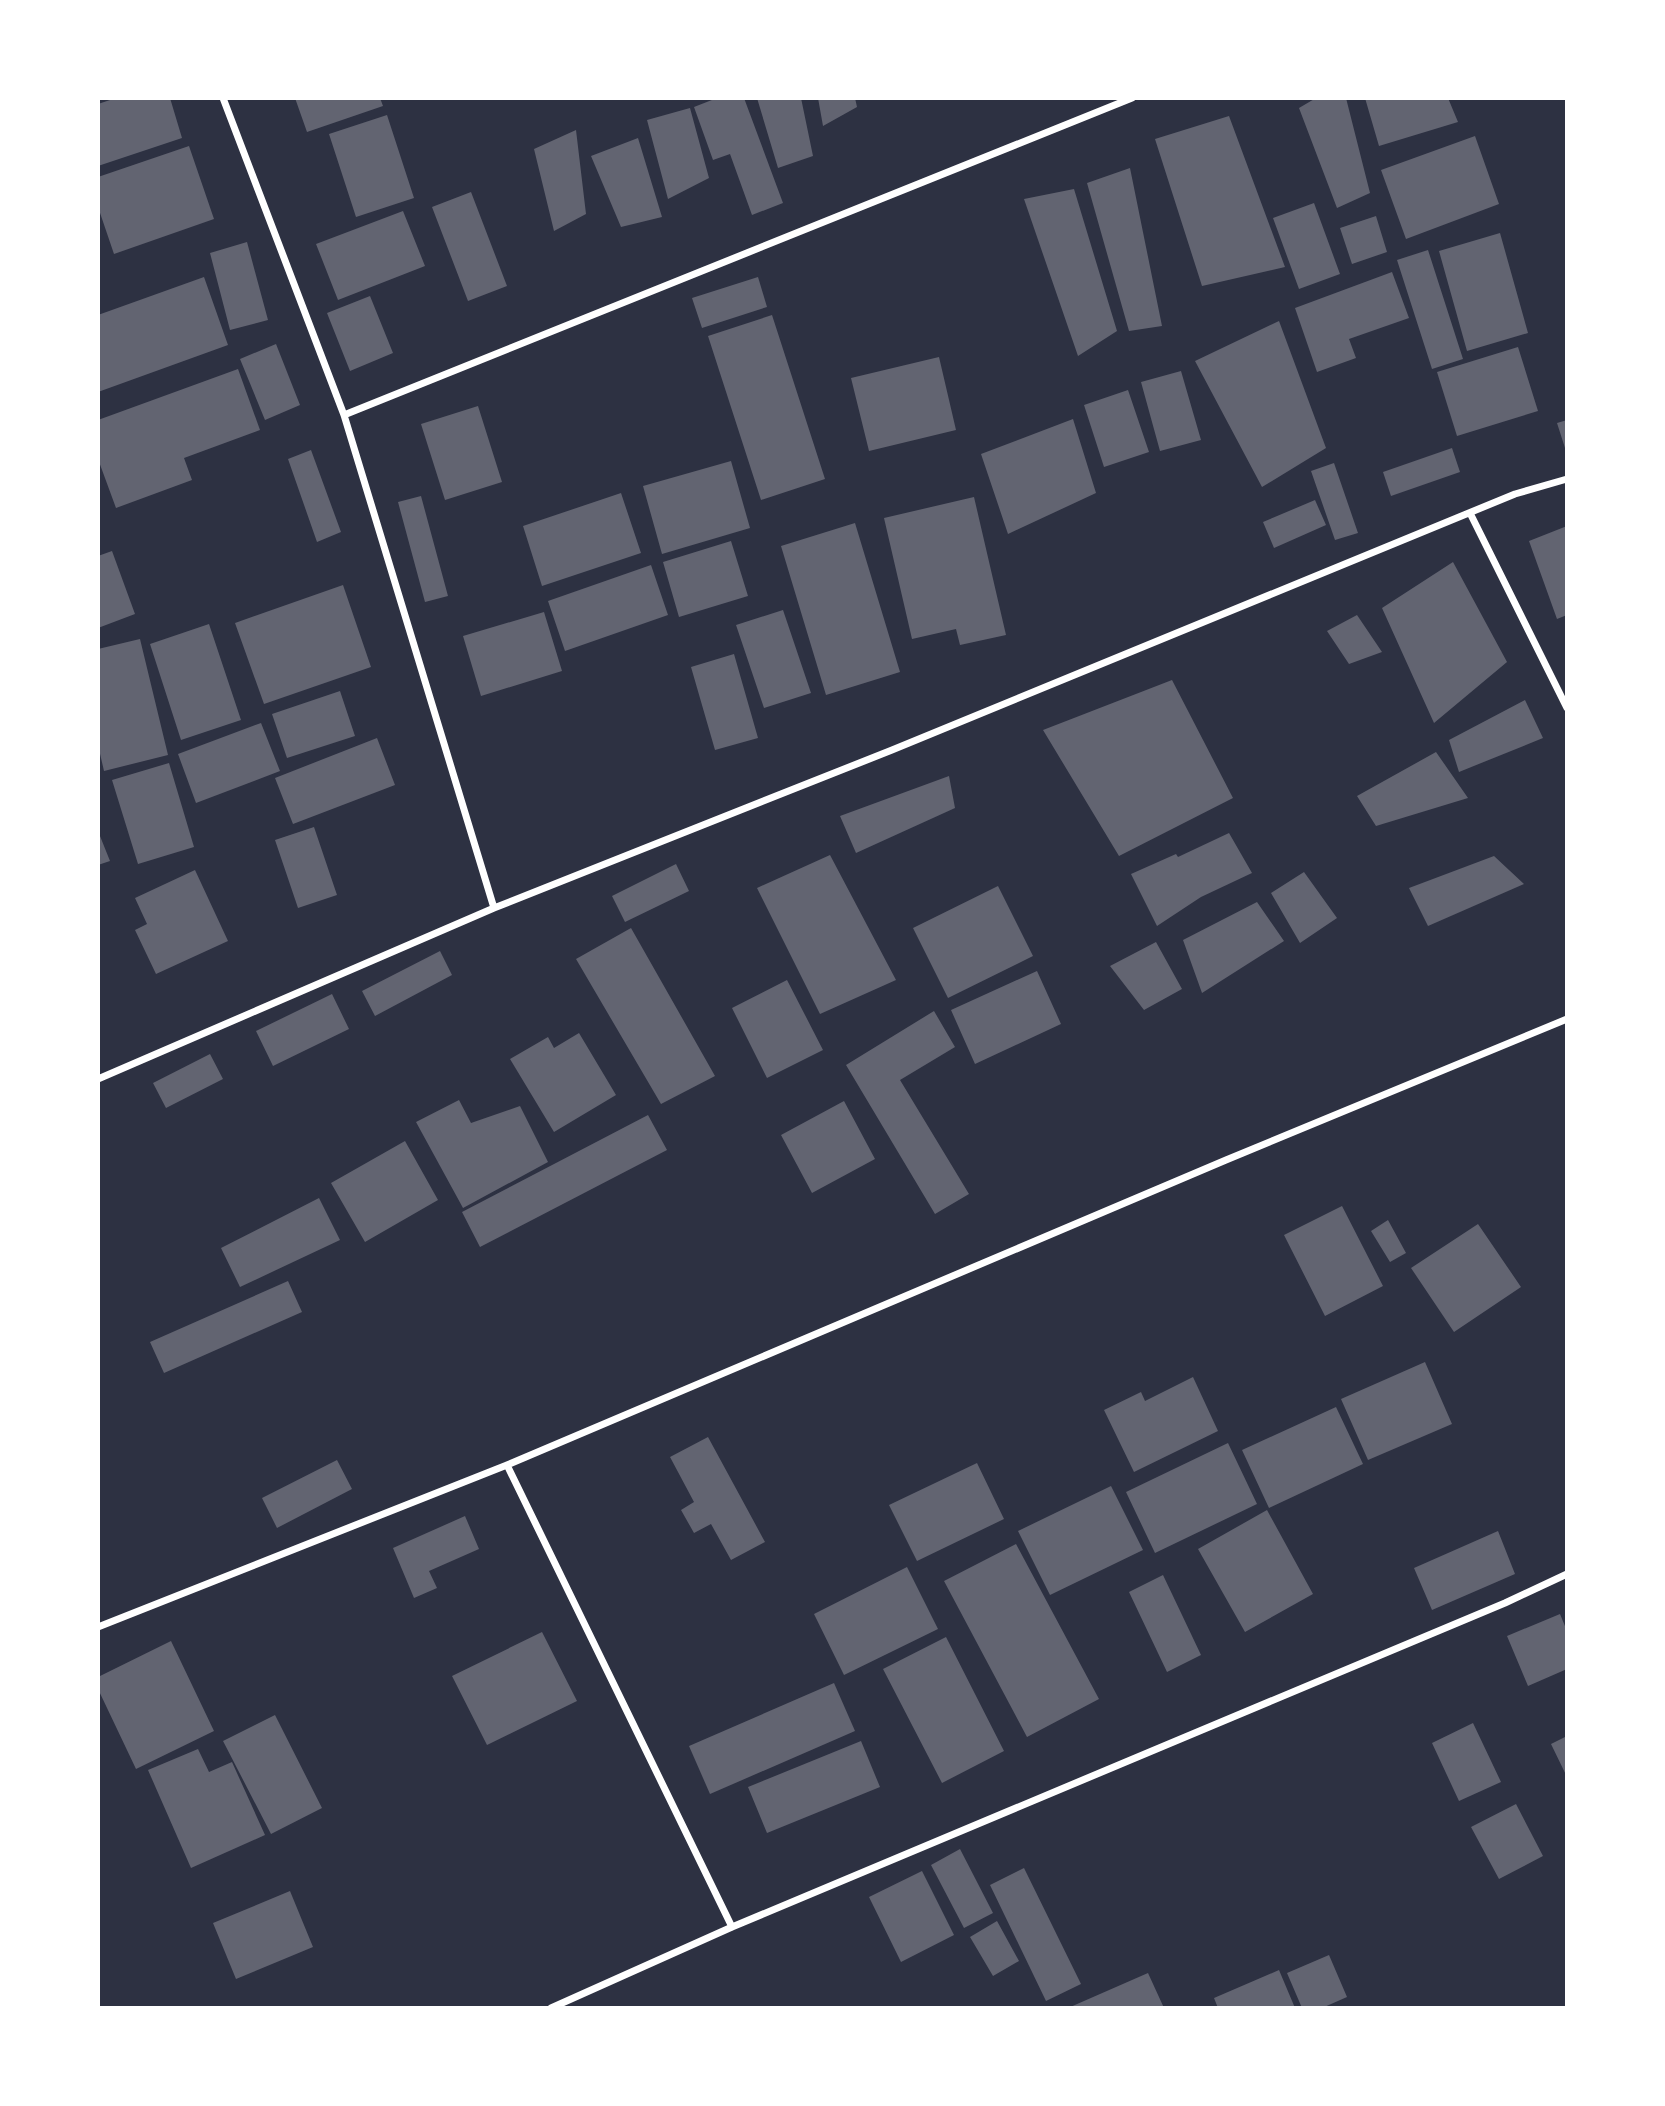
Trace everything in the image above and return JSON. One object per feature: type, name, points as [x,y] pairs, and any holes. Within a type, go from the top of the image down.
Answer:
[{"type":"street","points":[[223,98],[344,415],[494,908]]},
{"type":"street","points":[[344,415],[1132,98]]},
{"type":"street","points":[[98,1079],[494,908],[892,750],[1515,494],[1567,480]]},
{"type":"street","points":[[1470,513],[1567,708]]},
{"type":"street","points":[[98,1627],[507,1465],[1226,1160],[1567,1019]]},
{"type":"street","points":[[507,1465],[732,1927]]},
{"type":"street","points":[[551,2008],[732,1927],[1506,1603],[1567,1574]]},
{"type":"building","points":[[116,98],[170,98],[182,138],[98,166],[98,104]]},
{"type":"building","points":[[295,98],[380,98],[383,106],[307,132]]},
{"type":"building","points":[[717,98],[744,98],[783,203],[752,215],[730,154],[713,160],[694,107]]},
{"type":"building","points":[[757,98],[801,98],[813,156],[778,168]]},
{"type":"building","points":[[818,98],[855,98],[857,107],[823,126]]},
{"type":"building","points":[[1316,98],[1346,98],[1370,193],[1337,208],[1299,108]]},
{"type":"building","points":[[1365,98],[1448,98],[1458,122],[1379,146]]},
{"type":"building","points":[[690,108],[709,178],[668,199],[647,120]]},
{"type":"building","points":[[387,115],[414,198],[356,217],[329,134]]},
{"type":"building","points":[[1229,116],[1285,267],[1202,286],[1155,139]]},
{"type":"building","points":[[576,130],[586,214],[554,231],[534,149]]},
{"type":"building","points":[[1475,136],[1499,204],[1406,239],[1381,170]]},
{"type":"building","points":[[638,138],[662,217],[621,227],[591,156]]},
{"type":"building","points":[[189,146],[214,219],[114,254],[98,207],[98,177]]},
{"type":"building","points":[[1130,168],[1162,326],[1129,331],[1087,183]]},
{"type":"building","points":[[1074,189],[1117,331],[1078,356],[1024,199]]},
{"type":"building","points":[[471,192],[507,286],[468,301],[432,207]]},
{"type":"building","points":[[1314,203],[1340,274],[1299,289],[1273,218]]},
{"type":"building","points":[[403,211],[425,266],[338,300],[316,244]]},
{"type":"building","points":[[1376,216],[1387,252],[1352,264],[1340,228]]},
{"type":"building","points":[[1500,233],[1528,333],[1467,351],[1439,251]]},
{"type":"building","points":[[247,242],[268,320],[230,330],[210,253]]},
{"type":"building","points":[[1428,250],[1463,359],[1432,369],[1397,260]]},
{"type":"building","points":[[1392,272],[1409,318],[1349,339],[1356,358],[1317,372],[1295,308]]},
{"type":"building","points":[[204,277],[228,345],[98,392],[98,315]]},
{"type":"building","points":[[758,277],[767,307],[702,328],[692,298]]},
{"type":"building","points":[[370,296],[393,353],[350,371],[327,313]]},
{"type":"building","points":[[772,315],[825,479],[761,500],[708,336]]},
{"type":"building","points":[[1279,321],[1326,448],[1262,487],[1195,361]]},
{"type":"building","points":[[276,344],[300,405],[265,420],[240,359]]},
{"type":"building","points":[[1518,347],[1538,411],[1457,436],[1437,372]]},
{"type":"building","points":[[939,357],[956,430],[869,451],[851,378]]},
{"type":"building","points":[[238,369],[260,430],[184,458],[192,480],[116,508],[98,459],[98,420]]},
{"type":"building","points":[[1181,371],[1201,440],[1160,451],[1141,382]]},
{"type":"building","points":[[1128,390],[1149,452],[1104,467],[1084,405]]},
{"type":"building","points":[[478,406],[502,482],[445,500],[421,424]]},
{"type":"building","points":[[1073,419],[1096,493],[1008,534],[981,454]]},
{"type":"building","points":[[1567,420],[1567,448],[1565,448],[1557,423]]},
{"type":"building","points":[[1452,448],[1460,472],[1391,496],[1383,472]]},
{"type":"building","points":[[311,450],[341,532],[317,542],[288,459]]},
{"type":"building","points":[[731,461],[750,528],[662,554],[643,486]]},
{"type":"building","points":[[1334,463],[1358,533],[1335,540],[1311,471]]},
{"type":"building","points":[[621,493],[641,553],[542,586],[523,526]]},
{"type":"building","points":[[421,496],[448,596],[425,602],[398,502]]},
{"type":"building","points":[[974,497],[1006,635],[960,645],[956,629],[912,639],[884,518]]},
{"type":"building","points":[[1315,500],[1326,525],[1274,548],[1263,522]]},
{"type":"building","points":[[855,523],[900,672],[826,695],[781,546]]},
{"type":"building","points":[[1567,526],[1567,615],[1557,619],[1529,541]]},
{"type":"building","points":[[731,541],[748,596],[679,617],[663,562]]},
{"type":"building","points":[[112,551],[135,614],[98,628],[98,556]]},
{"type":"building","points":[[1453,562],[1507,662],[1434,723],[1382,608]]},
{"type":"building","points":[[651,565],[668,615],[565,651],[548,601]]},
{"type":"building","points":[[343,585],[371,667],[264,704],[235,623]]},
{"type":"building","points":[[783,610],[811,693],[764,708],[736,625]]},
{"type":"building","points":[[544,612],[562,671],[481,696],[463,636]]},
{"type":"building","points":[[1357,615],[1382,652],[1349,664],[1327,631]]},
{"type":"building","points":[[209,624],[241,720],[181,740],[150,644]]},
{"type":"building","points":[[140,639],[168,755],[104,771],[98,745],[98,649]]},
{"type":"building","points":[[734,654],[758,738],[715,750],[691,667]]},
{"type":"building","points":[[1172,680],[1233,798],[1119,856],[1043,730]]},
{"type":"building","points":[[340,691],[355,736],[287,758],[272,714]]},
{"type":"building","points":[[1525,700],[1543,738],[1459,772],[1449,740]]},
{"type":"building","points":[[261,723],[280,771],[196,803],[178,754]]},
{"type":"building","points":[[377,738],[395,785],[293,824],[275,778]]},
{"type":"building","points":[[1436,752],[1468,798],[1376,826],[1357,796]]},
{"type":"building","points":[[169,763],[194,847],[138,864],[112,780]]},
{"type":"building","points":[[949,776],[955,808],[856,853],[840,816]]},
{"type":"building","points":[[314,827],[337,895],[298,908],[275,840]]},
{"type":"building","points":[[98,831],[110,861],[98,865]]},
{"type":"building","points":[[1229,833],[1252,873],[1201,897],[1157,926],[1131,874],[1176,854],[1178,857]]},
{"type":"building","points":[[830,855],[896,980],[820,1014],[757,888]]},
{"type":"building","points":[[1494,856],[1524,884],[1428,926],[1409,888]]},
{"type":"building","points":[[676,864],[689,891],[625,922],[612,896]]},
{"type":"building","points":[[195,870],[228,941],[156,974],[135,930],[147,924],[135,898]]},
{"type":"building","points":[[1304,872],[1337,918],[1300,943],[1271,893]]},
{"type":"building","points":[[998,886],[1033,956],[948,998],[913,928]]},
{"type":"building","points":[[1257,902],[1284,941],[1202,993],[1183,940]]},
{"type":"building","points":[[631,928],[715,1076],[661,1104],[576,959]]},
{"type":"building","points":[[1156,942],[1182,989],[1144,1010],[1110,966]]},
{"type":"building","points":[[440,951],[452,975],[375,1016],[362,991]]},
{"type":"building","points":[[1037,971],[1061,1024],[975,1064],[951,1010]]},
{"type":"building","points":[[787,980],[823,1050],[767,1078],[732,1008]]},
{"type":"building","points":[[332,994],[349,1029],[273,1066],[256,1031]]},
{"type":"building","points":[[934,1011],[955,1047],[900,1080],[969,1194],[935,1214],[846,1065]]},
{"type":"building","points":[[579,1033],[616,1095],[554,1132],[510,1059],[548,1037],[554,1048]]},
{"type":"building","points":[[210,1054],[223,1079],[166,1108],[153,1083]]},
{"type":"building","points":[[459,1100],[471,1123],[520,1106],[548,1162],[463,1208],[416,1122]]},
{"type":"building","points":[[844,1101],[875,1159],[812,1193],[781,1135]]},
{"type":"building","points":[[648,1115],[667,1150],[480,1247],[462,1212]]},
{"type":"building","points":[[405,1141],[438,1200],[365,1242],[331,1183]]},
{"type":"building","points":[[319,1198],[340,1240],[240,1287],[221,1248]]},
{"type":"building","points":[[1342,1206],[1383,1286],[1325,1316],[1284,1235]]},
{"type":"building","points":[[1388,1220],[1406,1253],[1390,1262],[1371,1231]]},
{"type":"building","points":[[1478,1224],[1521,1287],[1454,1332],[1411,1268]]},
{"type":"building","points":[[288,1281],[302,1312],[164,1373],[150,1342]]},
{"type":"building","points":[[1425,1362],[1452,1424],[1368,1460],[1341,1399]]},
{"type":"building","points":[[1193,1377],[1218,1431],[1134,1472],[1104,1410],[1141,1392],[1145,1401]]},
{"type":"building","points":[[1336,1407],[1363,1464],[1269,1508],[1242,1450]]},
{"type":"building","points":[[708,1437],[765,1542],[731,1560],[711,1524],[694,1533],[681,1510],[694,1502],[670,1457]]},
{"type":"building","points":[[1228,1443],[1257,1504],[1155,1553],[1126,1492]]},
{"type":"building","points":[[337,1460],[352,1489],[277,1528],[262,1498]]},
{"type":"building","points":[[977,1463],[1004,1519],[917,1561],[889,1505]]},
{"type":"building","points":[[1111,1486],[1143,1550],[1050,1595],[1018,1531]]},
{"type":"building","points":[[1267,1510],[1313,1594],[1245,1632],[1198,1549]]},
{"type":"building","points":[[465,1516],[479,1549],[429,1571],[437,1588],[414,1598],[393,1548]]},
{"type":"building","points":[[1498,1531],[1515,1574],[1432,1610],[1414,1568]]},
{"type":"building","points":[[1016,1544],[1099,1699],[1027,1737],[944,1581]]},
{"type":"building","points":[[907,1567],[938,1629],[844,1675],[814,1614]]},
{"type":"building","points":[[1163,1575],[1201,1655],[1167,1672],[1129,1592]]},
{"type":"building","points":[[1560,1614],[1567,1631],[1567,1669],[1528,1686],[1507,1636]]},
{"type":"building","points":[[542,1632],[577,1701],[487,1745],[452,1676]]},
{"type":"building","points":[[946,1637],[1004,1751],[942,1783],[883,1669]]},
{"type":"building","points":[[171,1641],[214,1731],[136,1769],[98,1689],[98,1677]]},
{"type":"building","points":[[834,1683],[855,1731],[710,1794],[689,1746]]},
{"type":"building","points":[[275,1715],[322,1808],[271,1834],[223,1741]]},
{"type":"building","points":[[1473,1723],[1501,1782],[1459,1801],[1432,1743]]},
{"type":"building","points":[[1567,1736],[1567,1777],[1551,1744]]},
{"type":"building","points":[[861,1741],[880,1787],[767,1833],[748,1787]]},
{"type":"building","points":[[198,1749],[209,1772],[232,1762],[265,1835],[191,1868],[148,1770]]},
{"type":"building","points":[[1516,1804],[1543,1856],[1499,1879],[1471,1827]]},
{"type":"building","points":[[960,1849],[993,1913],[964,1928],[931,1865]]},
{"type":"building","points":[[1024,1868],[1081,1984],[1046,2001],[990,1885]]},
{"type":"building","points":[[922,1871],[954,1935],[901,1962],[869,1897]]},
{"type":"building","points":[[290,1891],[313,1947],[236,1979],[213,1923]]},
{"type":"building","points":[[997,1921],[1019,1961],[993,1976],[970,1937]]},
{"type":"building","points":[[1329,1955],[1347,1997],[1322,2008],[1302,2008],[1287,1973]]},
{"type":"building","points":[[1279,1970],[1295,2008],[1218,2008],[1214,1998]]},
{"type":"building","points":[[1148,1973],[1164,2008],[1068,2008]]}]
